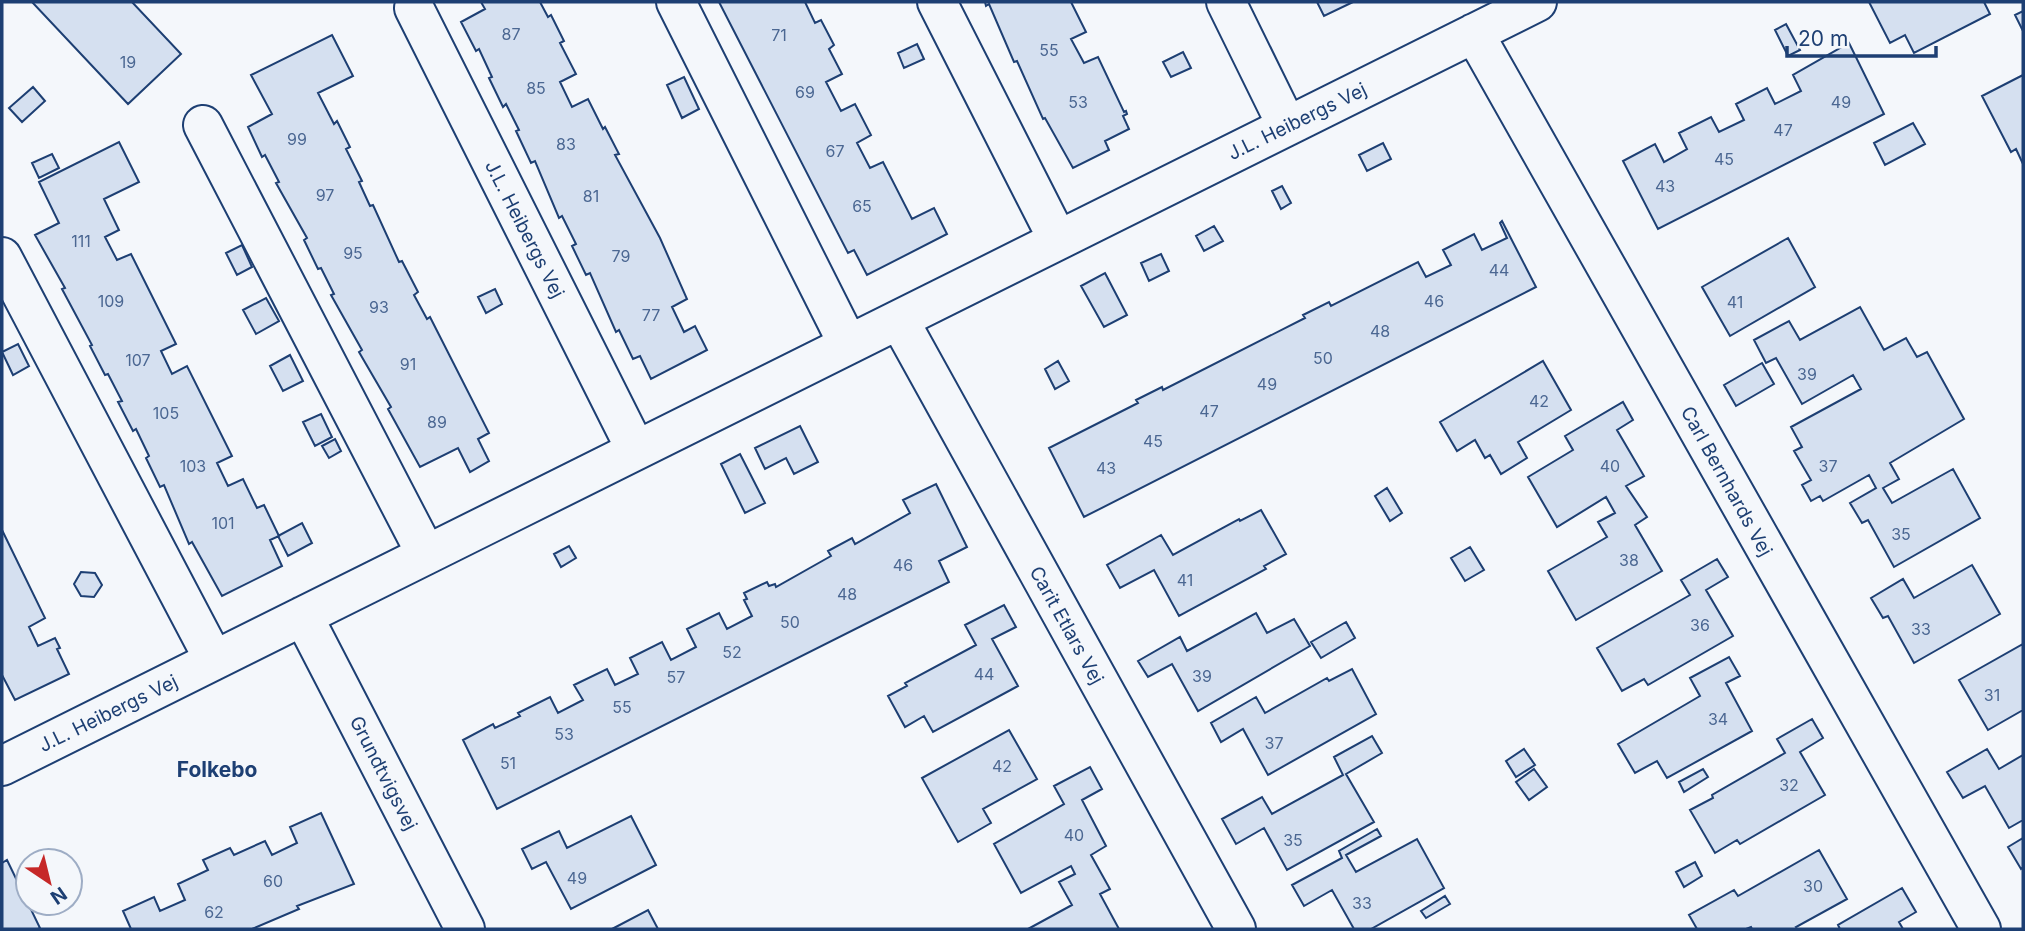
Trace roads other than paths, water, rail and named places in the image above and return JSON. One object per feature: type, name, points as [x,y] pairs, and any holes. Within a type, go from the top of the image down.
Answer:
[{"type":"street","points":[[676,2],[848,344]]},
{"type":"street","points":[[937,2],[1058,240]]},
{"type":"street","points":[[1226,2],[1287,126]]},
{"type":"street","name":"J.L. Heibergs Vej","points":[[2,766],[1537,2]]},
{"type":"street","name":"J.L. Heibergs Vej","points":[[414,8],[636,450]]},
{"type":"street","name":"Carl Bernhards Vej","points":[[1474,33],[1981,929]]},
{"type":"street","points":[[203,125],[426,554]]},
{"type":"street","points":[[2,257],[214,660]]},
{"type":"street","name":"Carit Etlars Vej","points":[[898,320],[1236,929]]},
{"type":"street","name":"Grundtvigsvej","points":[[303,616],[465,929]]},
{"type":"district","name":"Folkebo","points":[[217,770]]}]
